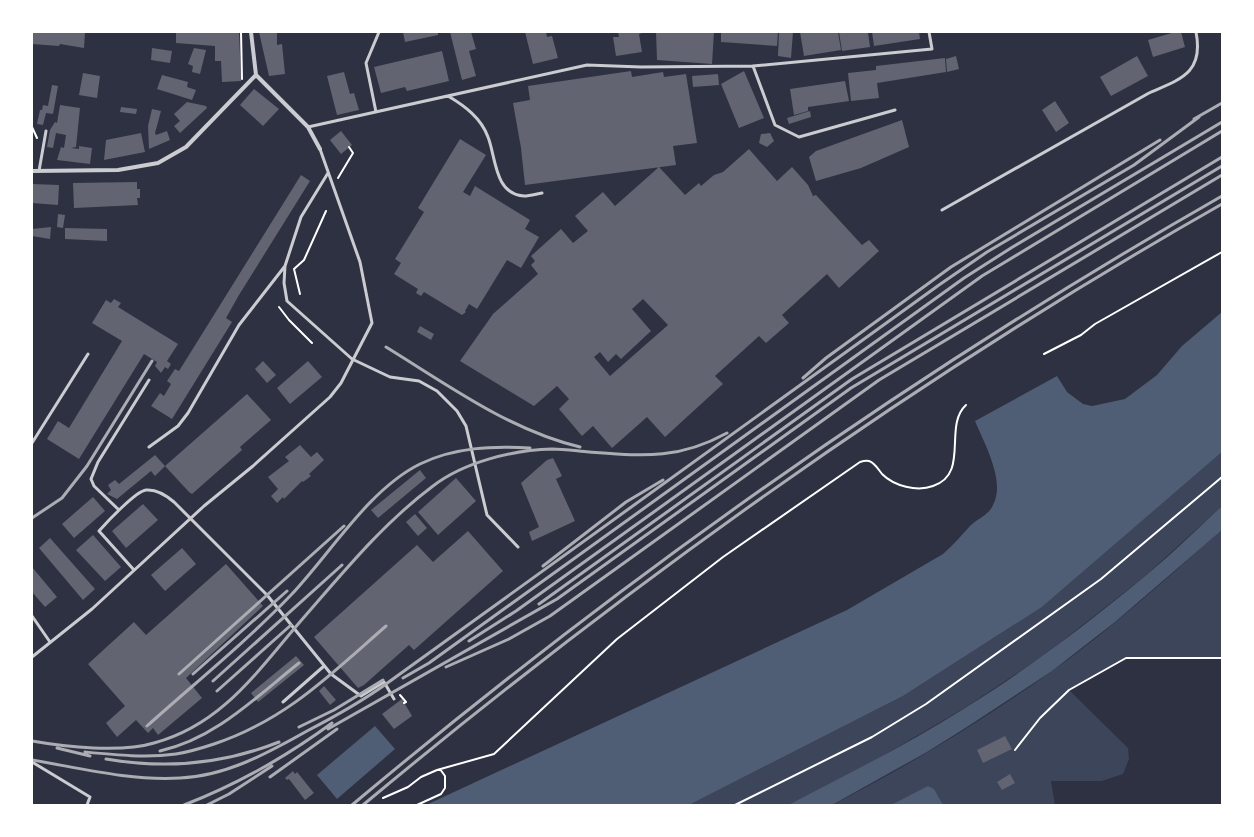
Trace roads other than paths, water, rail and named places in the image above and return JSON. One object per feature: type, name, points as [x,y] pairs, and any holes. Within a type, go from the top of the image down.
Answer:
[{"type":"street","points":[[251,32],[256,75],[308,127],[320,149]]},
{"type":"street","points":[[32,171],[118,170],[158,163],[186,147],[256,75]]},
{"type":"lane","points":[[376,112],[366,63],[379,32]]},
{"type":"lane","points":[[308,127],[587,65],[641,67],[753,66],[932,49],[930,32]]},
{"type":"lane","points":[[942,210],[1149,93],[1181,79],[1194,66],[1198,52],[1196,32]]},
{"type":"lane","points":[[753,66],[775,125],[799,137],[895,110]]},
{"type":"lane","points":[[448,96],[462,104],[478,118],[488,137],[496,170],[503,183],[513,193],[524,196],[542,193]]},
{"type":"lane","points":[[39,172],[46,131]]},
{"type":"lane","points":[[32,657],[92,609],[189,519],[253,466],[330,397],[340,383],[372,323],[360,262],[320,149]]},
{"type":"lane","points":[[328,173],[301,217],[285,266],[284,283],[287,302],[352,360],[390,377],[419,381],[437,391],[457,411],[466,426],[487,515],[518,547]]},
{"type":"lane","points":[[149,447],[178,426],[188,413],[239,325],[285,266]]},
{"type":"lane","points":[[32,443],[88,354]]},
{"type":"lane","points":[[119,510],[94,486],[91,479],[98,462],[149,380]]},
{"type":"lane","points":[[134,570],[99,530],[119,510],[144,490],[152,490],[164,494],[267,595],[331,674],[361,696],[384,682],[394,699]]},
{"type":"lane","points":[[32,616],[50,642]]},
{"type":"lane","points":[[283,702],[324,666]]},
{"type":"lane","points":[[32,762],[90,797],[87,805]]},
{"type":"railway","points":[[1194,119],[1222,103]]},
{"type":"railway","points":[[32,760],[143,778],[180,778],[197,776],[214,773],[246,762],[327,720],[386,684],[939,285],[987,252],[1134,165],[1199,117]]},
{"type":"railway","points":[[403,678],[429,663],[964,278],[1011,248],[1222,122]]},
{"type":"railway","points":[[469,641],[516,611],[982,276],[1222,131]]},
{"type":"railway","points":[[803,378],[826,358],[951,267],[1160,140]]},
{"type":"railway","points":[[539,604],[852,379],[1222,157]]},
{"type":"railway","points":[[328,729],[557,599],[851,388],[1222,166]]},
{"type":"railway","points":[[446,667],[509,639],[550,616],[879,380],[1222,175]]},
{"type":"railway","points":[[352,805],[559,638],[774,481],[883,406],[994,333],[1107,263],[1222,196]]},
{"type":"railway","points":[[363,805],[568,641],[779,485],[887,411],[997,339],[1109,270],[1222,204]]},
{"type":"railway","points":[[386,347],[456,391],[504,418],[528,430],[580,447]]},
{"type":"railway","points":[[32,518],[62,498],[87,466],[152,361]]},
{"type":"railway","points":[[32,741],[77,747],[126,748],[154,743],[178,735],[199,724],[236,695],[379,533],[433,486],[459,470],[505,455],[537,450],[557,449],[626,455],[676,452],[709,442],[727,433]]},
{"type":"railway","points":[[147,726],[238,646],[274,612],[306,579],[367,506],[401,475],[433,458],[460,451],[502,447],[530,448]]},
{"type":"railway","points":[[543,566],[626,502],[663,480]]},
{"type":"railway","points":[[179,674],[344,526]]},
{"type":"railway","points":[[213,681],[342,565]]},
{"type":"railway","points":[[193,674],[287,591]]},
{"type":"railway","points":[[217,691],[291,625]]},
{"type":"railway","points":[[85,752],[142,756],[176,754],[205,747],[240,734],[286,709],[326,678],[386,626]]},
{"type":"railway","points":[[160,751],[180,745],[217,727],[251,703],[299,663]]},
{"type":"railway","points":[[299,727],[334,710],[383,680]]},
{"type":"railway","points":[[184,805],[261,769],[332,723]]},
{"type":"railway","points":[[270,777],[337,729]]},
{"type":"railway","points":[[106,759],[150,764],[172,764],[215,760],[279,742]]},
{"type":"railway","points":[[57,748],[90,756]]},
{"type":"railway","points":[[207,805],[229,794],[272,766]]}]
